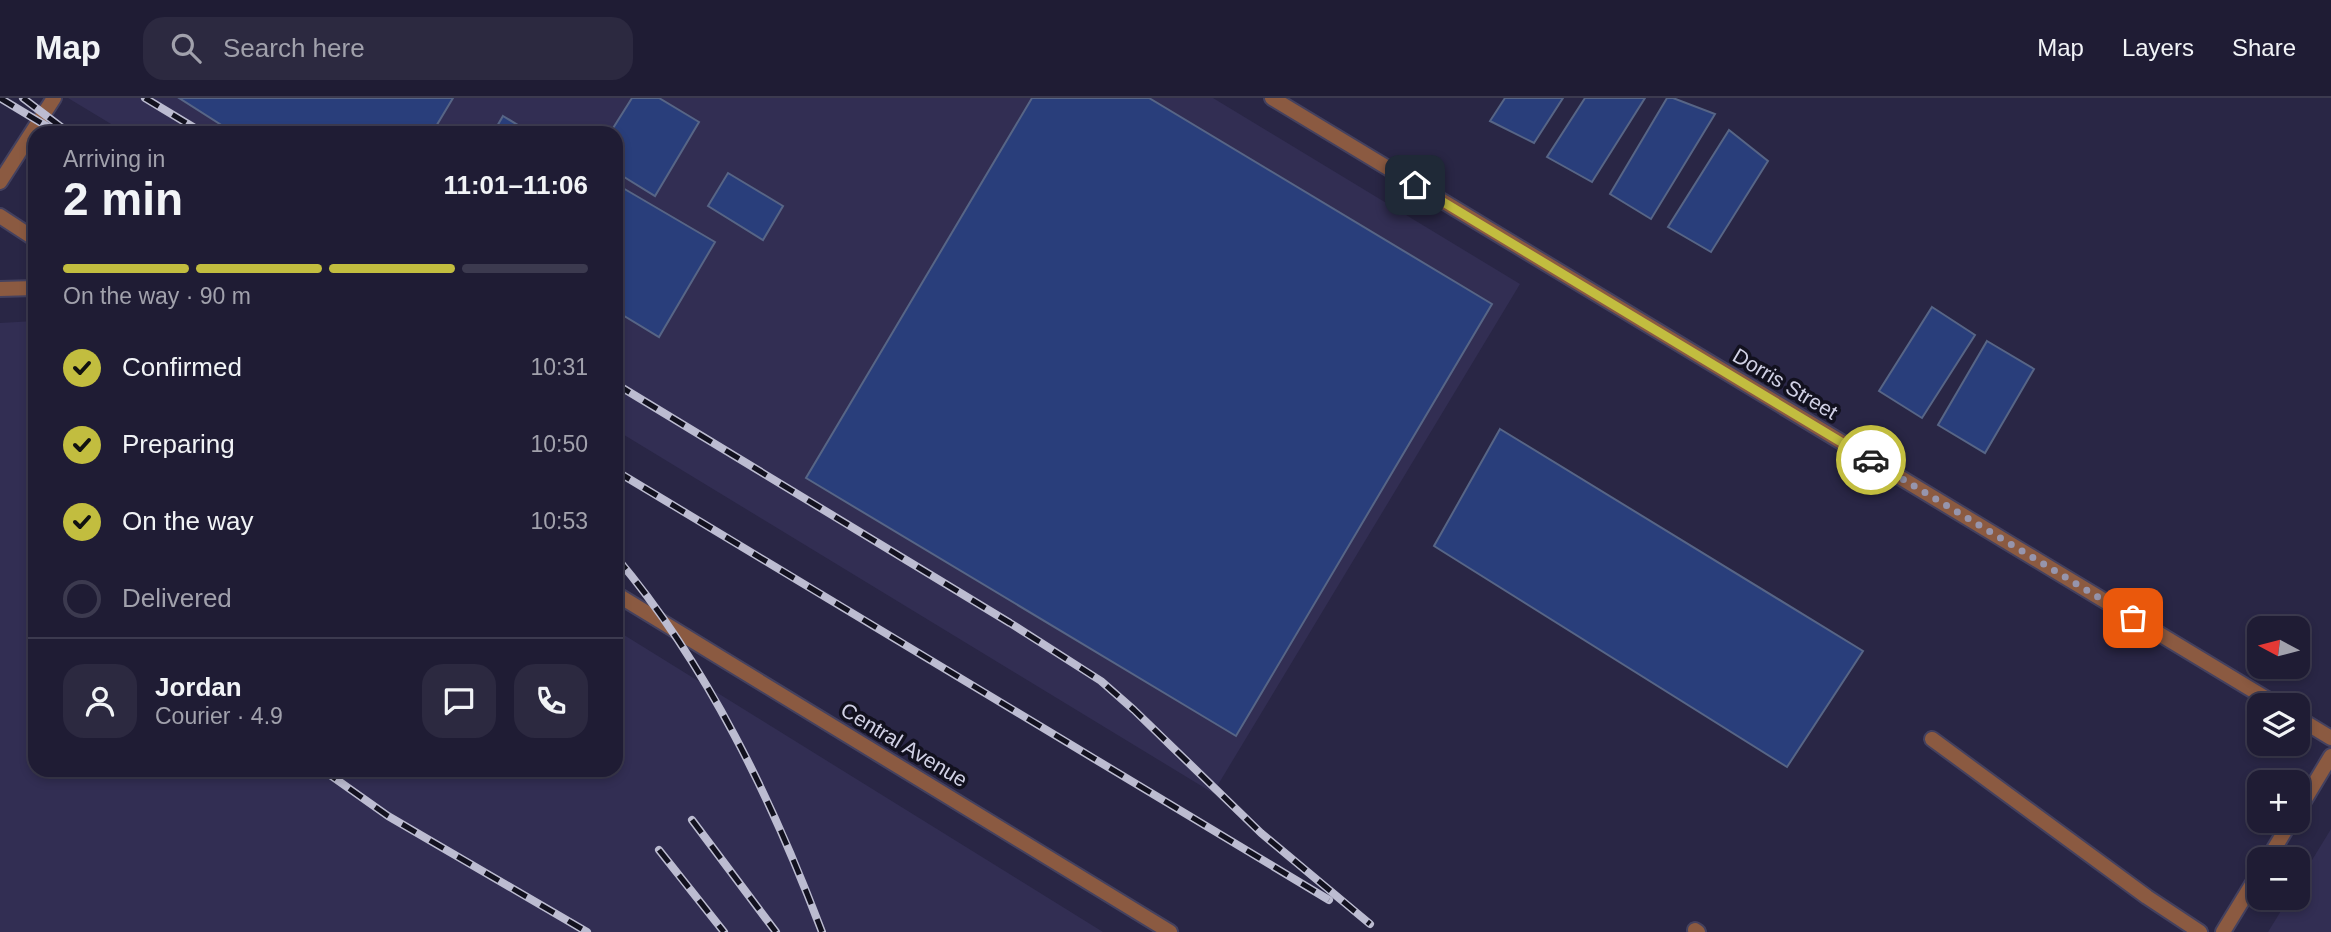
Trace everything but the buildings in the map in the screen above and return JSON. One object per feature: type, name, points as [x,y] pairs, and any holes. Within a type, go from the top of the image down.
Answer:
[{"type":"street","points":[[36,126],[54,98]]},
{"type":"street","name":"Dorris Street","points":[[1272,98],[2257,693]]},
{"type":"street","points":[[0,182],[28,138]]},
{"type":"street","points":[[0,216],[28,234]]},
{"type":"street","points":[[0,289],[28,288]]},
{"type":"street","name":"Central Avenue","points":[[623,598],[1170,932]]},
{"type":"street","points":[[2310,725],[2331,738]]},
{"type":"street","points":[[1932,739],[2147,897],[2200,932]]},
{"type":"street","points":[[2310,791],[2331,756]]},
{"type":"street","points":[[2223,932],[2247,893]]},
{"type":"shaded area","points":[[68,98],[1213,98],[1520,284],[1213,793],[623,434],[623,126],[114,126]]},
{"type":"shaded area","points":[[28,321],[28,777],[623,777],[623,634],[1103,932],[0,932],[0,323]]},
{"type":"shaded area","points":[[2331,829],[2331,932],[2268,932],[2282,910],[2310,910],[2310,863]]},
{"type":"railway","points":[[0,98],[46,126]]},
{"type":"railway","points":[[23,98],[60,126]]},
{"type":"railway","points":[[145,98],[191,126]]},
{"type":"railway","points":[[623,388],[1101,681],[1261,833],[1370,924]]},
{"type":"railway","points":[[623,475],[1329,900]]},
{"type":"railway","points":[[623,566],[680,643],[735,736],[782,833],[822,932]]},
{"type":"railway","points":[[333,777],[388,816],[587,932]]},
{"type":"railway","points":[[692,820],[776,932]]},
{"type":"railway","points":[[659,850],[724,932]]},
{"type":"way so far","points":[[1871,460],[2133,618]]},
{"type":"route","points":[[1415,185],[1871,460]]}]
